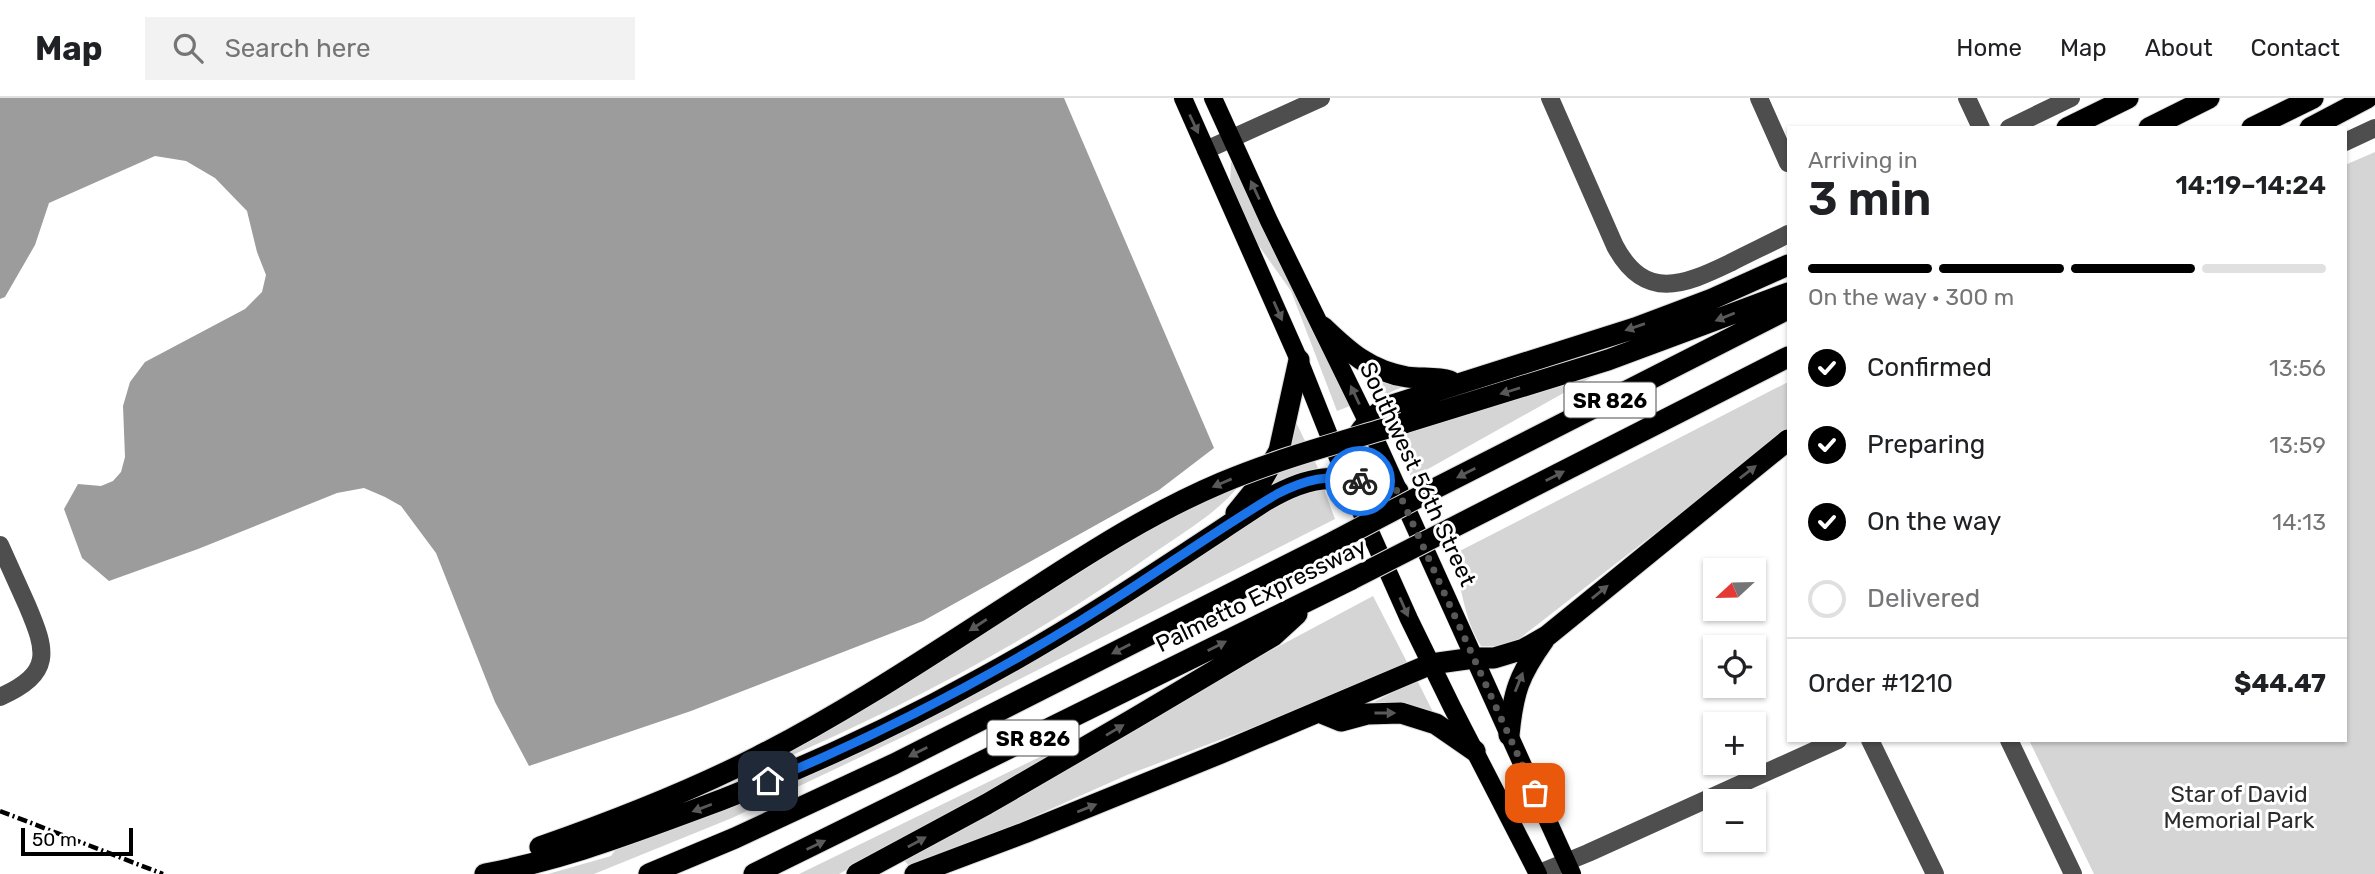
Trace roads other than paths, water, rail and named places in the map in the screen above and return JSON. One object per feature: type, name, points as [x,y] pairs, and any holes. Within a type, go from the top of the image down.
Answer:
[{"type":"highway","points":[[2071,126],[2128,98]]},
{"type":"highway","points":[[2153,126],[2209,98]]},
{"type":"highway","points":[[2256,126],[2313,98]]},
{"type":"highway","points":[[2314,126],[2367,98]]},
{"type":"highway","points":[[1346,478],[1354,439],[1367,421],[1386,407],[1648,323],[1712,299],[1787,265]]},
{"type":"highway","points":[[477,874],[515,855],[645,809],[757,757],[876,690],[1129,528],[1222,483],[1300,454],[1608,360],[1787,293]]},
{"type":"highway","name":"Palmetto Expressway","points":[[649,874],[735,838],[894,764],[1787,310]]},
{"type":"highway","points":[[1323,327],[1350,354],[1386,373],[1459,382]]},
{"type":"highway","name":"Palmetto Expressway","points":[[754,874],[1311,600],[1787,358]]},
{"type":"highway","points":[[1223,529],[1261,482],[1279,451],[1299,360]]},
{"type":"highway","points":[[915,874],[1036,828],[1430,664],[1494,658],[1510,654],[1547,636],[1787,441]]},
{"type":"highway","points":[[485,874],[517,868],[644,829],[745,791],[855,743],[940,701],[1030,651],[1277,494],[1301,483],[1325,477],[1346,478],[1398,491]]},
{"type":"highway","points":[[857,874],[1044,771],[1273,636],[1311,600]]},
{"type":"highway","points":[[1509,735],[1512,702],[1521,677],[1547,636]]},
{"type":"highway","points":[[1320,712],[1341,721],[1381,712],[1401,713],[1436,724],[1475,751]]},
{"type":"main road","points":[[1182,98],[1299,360],[1346,478],[1430,664],[1538,874]]},
{"type":"main road","name":"Southwest 56th Street","points":[[1213,98],[1367,421],[1569,868]]},
{"type":"street","points":[[1206,150],[1321,98]]},
{"type":"street","points":[[1550,98],[1615,246],[1630,269],[1644,280],[1669,284],[1692,281],[1787,234]]},
{"type":"street","points":[[1759,98],[1787,161]]},
{"type":"street","points":[[1967,98],[1979,126]]},
{"type":"street","points":[[2012,126],[2071,98]]},
{"type":"street","points":[[2347,141],[2375,128]]},
{"type":"street","points":[[0,545],[41,639],[43,653],[34,675],[0,697]]},
{"type":"street","points":[[1538,874],[1569,868],[1834,742]]},
{"type":"street","points":[[1871,742],[1935,874]]},
{"type":"street","points":[[2010,742],[2073,874]]},
{"type":"railway","points":[[0,811],[163,874]]},
{"type":"park label","name":"Star of David Memorial Park","points":[[2239,807]]}]
